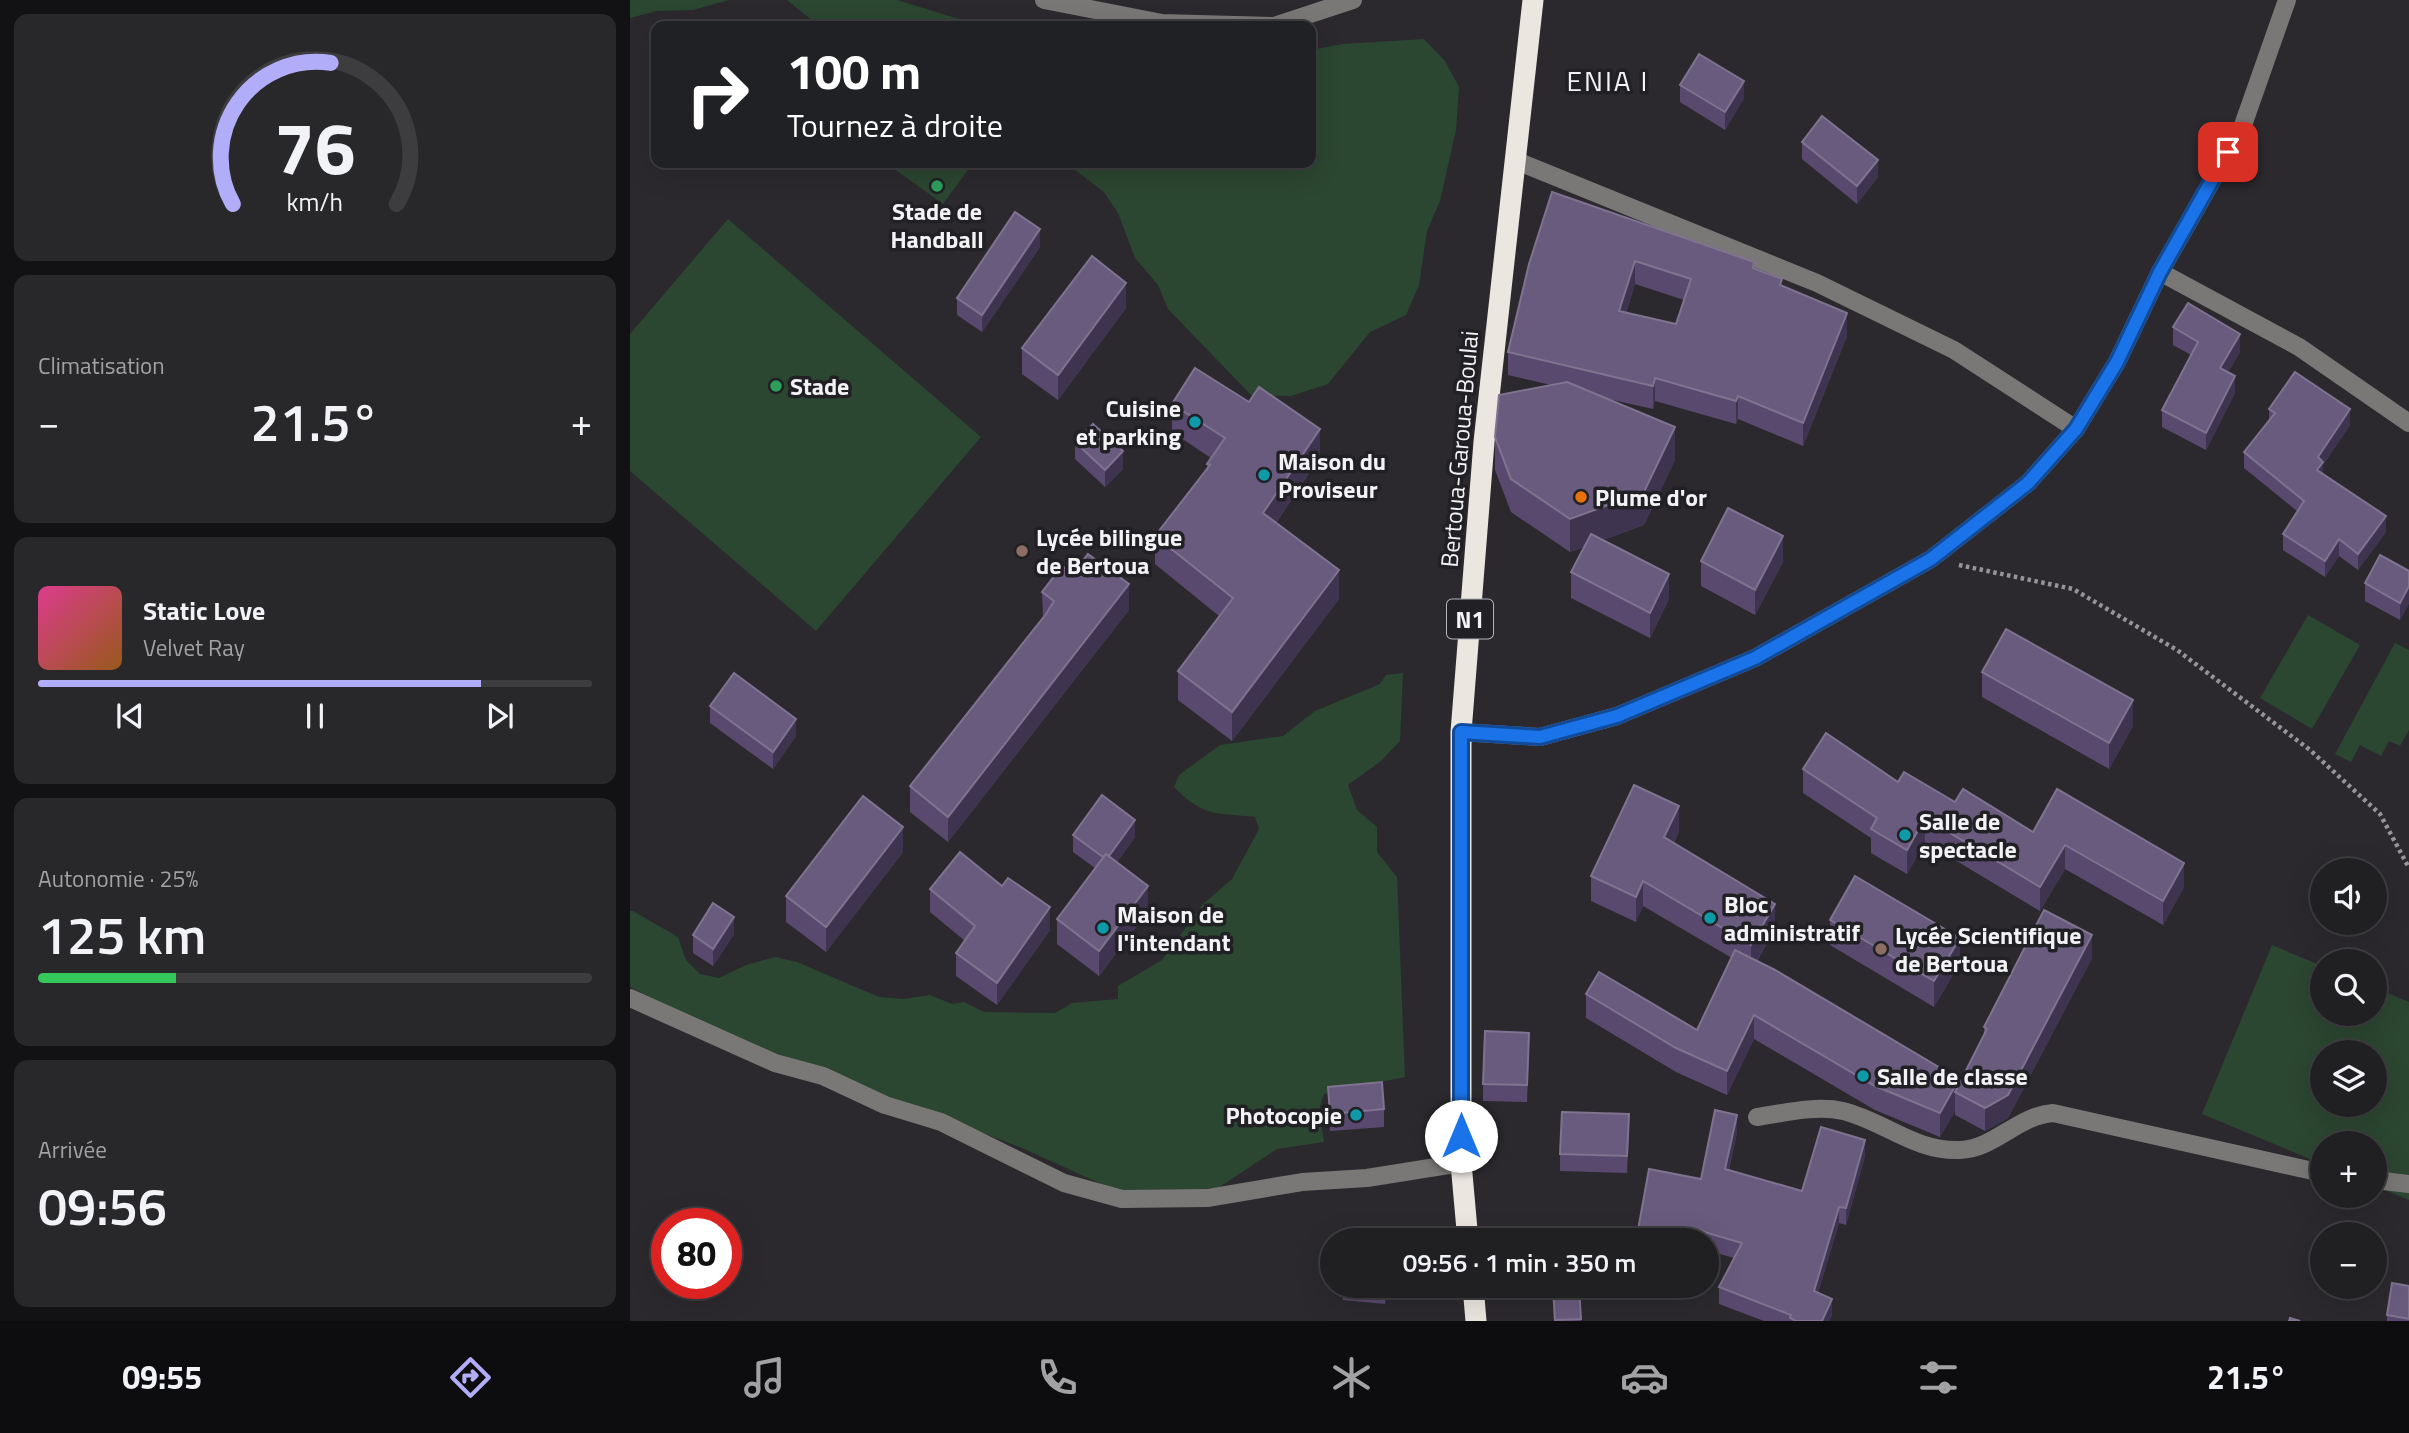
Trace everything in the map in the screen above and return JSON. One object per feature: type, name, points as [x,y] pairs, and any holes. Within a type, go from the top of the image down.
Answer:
[{"type":"highway","name":"Bertoua-Garoua-Boulai","points":[[1467,1228],[1461,1163],[1461,732],[1484,442],[1533,0]]},
{"type":"highway","points":[[1474,1298],[1476,1321]]},
{"type":"street","points":[[1044,0],[1152,21]]},
{"type":"street","points":[[1289,21],[1353,0]]},
{"type":"street","points":[[1461,732],[1540,737],[1617,716],[1755,658],[1931,559],[2028,483],[2076,429],[2117,362],[2160,272],[2242,128],[2287,0]]},
{"type":"street","points":[[1514,160],[1829,289],[1954,350],[2076,429]]},
{"type":"street","points":[[2160,272],[2300,347],[2409,423]]},
{"type":"street","points":[[630,998],[775,1063],[823,1076],[885,1105],[953,1127],[1064,1183],[1122,1199],[1207,1198],[1302,1182],[1367,1178],[1461,1163]]},
{"type":"street","points":[[1757,1117],[1805,1110],[1842,1111],[1877,1124],[1914,1143],[1934,1149],[1960,1150],[1983,1147],[2026,1120],[2053,1113],[2310,1170]]},
{"type":"street","points":[[2387,1181],[2409,1184]]},
{"type":"path","points":[[1931,559],[2073,589],[2177,650],[2309,750],[2380,814],[2409,869]]},
{"type":"green space","points":[[630,0],[729,0],[693,10],[657,11],[630,18]]},
{"type":"green space","points":[[787,0],[897,0],[966,21],[813,21]]},
{"type":"green space","points":[[1424,39],[1445,61],[1459,87],[1456,130],[1440,201],[1427,231],[1419,285],[1406,315],[1370,332],[1328,384],[1291,396],[1251,395],[1168,309],[1158,285],[1135,258],[1118,213],[1104,192],[1072,168],[1316,168],[1316,49],[1343,44]]},
{"type":"green space","name":"Stade de Handball","points":[[893,168],[969,168],[943,204]]},
{"type":"green space","name":"Stade","points":[[728,219],[981,437],[816,631],[630,471],[630,334]]},
{"type":"green space","points":[[2308,615],[2360,645],[2312,729],[2260,698]]},
{"type":"green space","points":[[2395,643],[2409,650],[2409,730],[2400,746],[2389,741],[2381,756],[2360,745],[2351,762],[2335,754]]},
{"type":"green space","points":[[1403,673],[1400,741],[1381,761],[1348,785],[1357,810],[1377,827],[1377,852],[1397,877],[1405,1077],[1324,1094],[1319,1110],[1324,1142],[1277,1149],[1218,1188],[1121,1193],[1022,1148],[923,1110],[856,1094],[736,1041],[630,987],[630,911],[633,911],[678,937],[686,960],[700,974],[719,978],[746,965],[775,957],[797,962],[879,997],[903,999],[930,995],[952,1004],[964,1002],[984,1012],[1055,1013],[1072,1003],[1118,999],[1118,986],[1162,960],[1203,904],[1232,879],[1259,829],[1255,817],[1220,814],[1193,804],[1174,787],[1179,775],[1220,745],[1283,736],[1315,711],[1380,684],[1386,675]]},
{"type":"green space","points":[[2272,945],[2310,961],[2310,1026],[2387,1026],[2387,993],[2409,1002],[2409,1200],[2387,1191],[2387,1131],[2310,1131],[2310,1159],[2202,1114]]},
{"type":"building","points":[[1699,54],[1744,81],[1725,112],[1680,85]]},
{"type":"building","points":[[1822,116],[1878,160],[1857,186],[1802,142]]},
{"type":"building","points":[[1552,192],[1754,262],[1753,268],[1782,279],[1780,285],[1847,313],[1803,423],[1738,396],[1736,401],[1655,378],[1653,386],[1508,352],[1529,264]],"holes":[[[1635,261],[1691,279],[1676,324],[1619,311]]]},
{"type":"building","points":[[1015,212],[1040,229],[982,315],[957,298]]},
{"type":"building","points":[[1092,256],[1126,283],[1058,375],[1022,348]]},
{"type":"building","points":[[2188,303],[2240,334],[2220,368],[2235,376],[2206,433],[2162,410],[2198,342],[2173,327]]},
{"type":"building","points":[[1195,368],[1249,402],[1259,387],[1320,429],[1263,513],[1339,570],[1232,712],[1178,671],[1233,598],[1155,536],[1210,465],[1207,464],[1225,438],[1172,404]]},
{"type":"building","points":[[2295,372],[2350,409],[2318,457],[2323,462],[2317,470],[2386,516],[2358,554],[2339,539],[2325,561],[2283,534],[2304,501],[2244,452],[2275,413],[2269,409]]},
{"type":"building","name":"Plume d'or","points":[[1567,382],[1675,427],[1644,492],[1570,519],[1511,479],[1495,437],[1499,395]]},
{"type":"building","points":[[1093,424],[1123,451],[1105,470],[1075,442]]},
{"type":"building","points":[[1728,508],[1783,536],[1755,590],[1701,561]]},
{"type":"building","points":[[1591,534],[1669,574],[1650,613],[1571,572]]},
{"type":"building","points":[[1088,554],[1129,584],[948,817],[910,786],[1046,614],[1054,601],[1042,592],[1062,566],[1073,574]]},
{"type":"building","points":[[2380,555],[2409,571],[2409,586],[2400,603],[2365,583]]},
{"type":"building","points":[[2006,629],[2133,700],[2109,743],[1982,672]]},
{"type":"building","points":[[734,673],[796,719],[773,752],[710,706]]},
{"type":"building","points":[[1826,733],[1898,782],[1904,772],[1955,802],[1963,789],[2033,832],[2057,789],[2184,863],[2163,901],[2065,845],[2040,887],[1925,818],[1907,850],[1871,829],[1877,818],[1803,769]]},
{"type":"building","points":[[1634,785],[1679,806],[1664,837],[1775,904],[1751,945],[1643,881],[1636,897],[1591,876]]},
{"type":"building","points":[[1102,795],[1135,820],[1109,856],[1106,854],[1103,857],[1073,835]]},
{"type":"building","points":[[863,796],[903,827],[826,927],[786,896]]},
{"type":"building","points":[[960,852],[1002,886],[1008,878],[1050,907],[997,983],[956,953],[975,926],[930,889]]},
{"type":"building","points":[[1106,854],[1148,886],[1099,951],[1057,919]]},
{"type":"building","points":[[1855,876],[1960,938],[1934,981],[1830,920]]},
{"type":"building","points":[[713,903],[734,917],[713,949],[693,935]]},
{"type":"building","points":[[2044,910],[2092,935],[2008,1095],[1985,1108],[1955,1092],[1987,1029],[1984,1027]]},
{"type":"building","points":[[1735,950],[1775,970],[1959,1079],[1940,1113],[1875,1086],[1754,1015],[1727,1071],[1676,1048],[1586,994],[1599,972],[1697,1030]]},
{"type":"building","points":[[1485,1031],[1529,1033],[1527,1085],[1483,1084]]},
{"type":"building","points":[[1382,1082],[1384,1109],[1330,1114],[1328,1087]]},
{"type":"building","points":[[1715,1110],[1737,1115],[1725,1169],[1802,1191],[1821,1127],[1865,1140],[1846,1208],[1839,1207],[1814,1291],[1832,1299],[1822,1321],[1796,1321],[1790,1318],[1791,1315],[1719,1287],[1742,1243],[1719,1236],[1719,1228],[1638,1228],[1649,1169],[1701,1179]]},
{"type":"building","points":[[1562,1112],[1629,1114],[1627,1156],[1560,1154]]},
{"type":"building","points":[[2392,1283],[2409,1286],[2409,1319],[2387,1315]]},
{"type":"building","points":[[1554,1298],[1580,1298],[1581,1319],[1555,1320]]},
{"type":"place","name":"Stade de Handball","points":[[937,186]]},
{"type":"place","name":"Stade","points":[[776,386]]},
{"type":"place","name":"Cuisine et parking","points":[[1195,422]]},
{"type":"place","name":"Maison du Proviseur","points":[[1264,475]]},
{"type":"place","name":"Plume d'or","points":[[1581,497]]},
{"type":"place","name":"Lycée bilingue de Bertoua","points":[[1022,551]]},
{"type":"place","name":"Salle de spectacle","points":[[1905,835]]},
{"type":"place","name":"Bloc administratif","points":[[1710,918]]},
{"type":"place","name":"Maison de l'intendant","points":[[1103,928]]},
{"type":"place","name":"Lycée Scientifique de Bertoua","points":[[1881,949]]},
{"type":"place","name":"Salle de classe","points":[[1863,1076]]},
{"type":"place","name":"Photocopie","points":[[1356,1115]]},
{"type":"district","name":"ENIA I","points":[[1608,80]]},
{"type":"route","points":[[1461,1136],[1461,732],[1540,737],[1617,716],[1755,658],[1931,559],[2028,483],[2076,429],[2117,362],[2160,272],[2228,152]]}]
